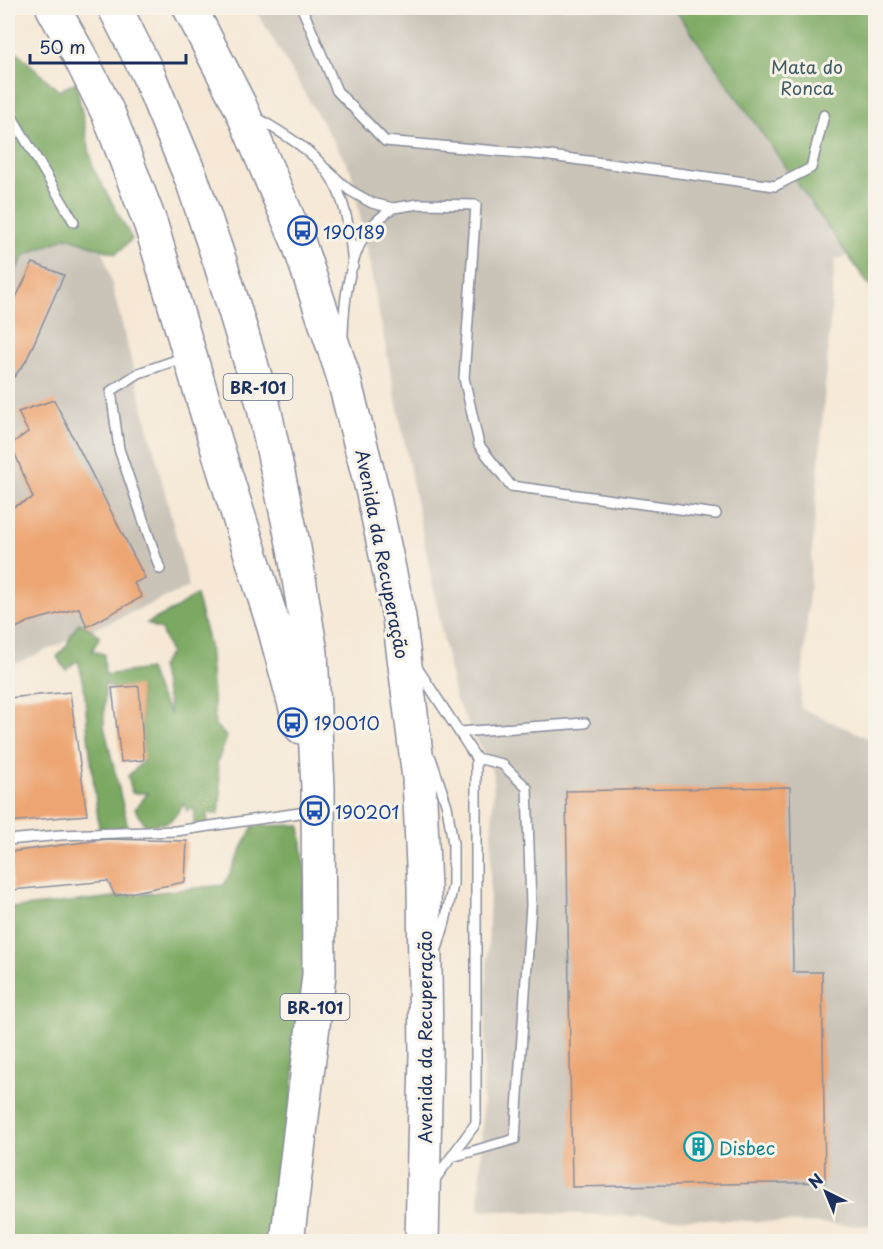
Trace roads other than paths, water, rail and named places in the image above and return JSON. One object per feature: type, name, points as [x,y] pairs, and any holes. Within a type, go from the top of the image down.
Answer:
[{"type":"highway","points":[[53,8],[109,115],[151,225],[224,470],[274,627],[318,799]]},
{"type":"highway","name":"BR-101","points":[[115,8],[148,74],[192,180],[220,262],[263,403],[294,548],[311,653],[318,799],[319,975],[287,1242]]},
{"type":"highway","name":"Avenida da Recuperação","points":[[190,8],[240,106],[299,244],[342,372],[374,493],[399,617],[419,778],[424,887],[426,1055],[422,1242]]},
{"type":"lane","points":[[302,8],[337,91],[385,141],[543,155],[775,186],[811,168],[824,115]]},
{"type":"lane","points":[[240,106],[309,153],[349,190],[372,203],[393,208],[418,204],[476,205],[464,378],[480,445],[511,486],[716,514]]},
{"type":"lane","points":[[8,110],[74,222]]},
{"type":"lane","points":[[326,169],[345,206],[350,233],[352,266]]},
{"type":"lane","points":[[342,372],[344,308],[352,266],[363,238],[376,221],[393,208]]},
{"type":"lane","points":[[159,569],[119,449],[111,391],[139,373],[190,355]]},
{"type":"lane","points":[[403,648],[476,758],[476,1123],[423,1196]]},
{"type":"lane","points":[[410,700],[425,742]]},
{"type":"lane","points":[[459,732],[585,723]]},
{"type":"lane","points":[[425,989],[445,922],[453,885],[453,844],[447,806],[429,753]]},
{"type":"lane","points":[[452,1157],[515,1139],[531,905],[527,788],[502,764],[476,758]]},
{"type":"lane","points":[[8,840],[61,835],[176,831],[318,799]]},
{"type":"place","name":"190189","points":[[302,231]]},
{"type":"place","name":"190010","points":[[293,722]]},
{"type":"place","name":"190201","points":[[314,811]]},
{"type":"place","name":"Disbec","points":[[698,1147]]},
{"type":"park label","name":"Mata do Ronca","points":[[807,76]]}]
